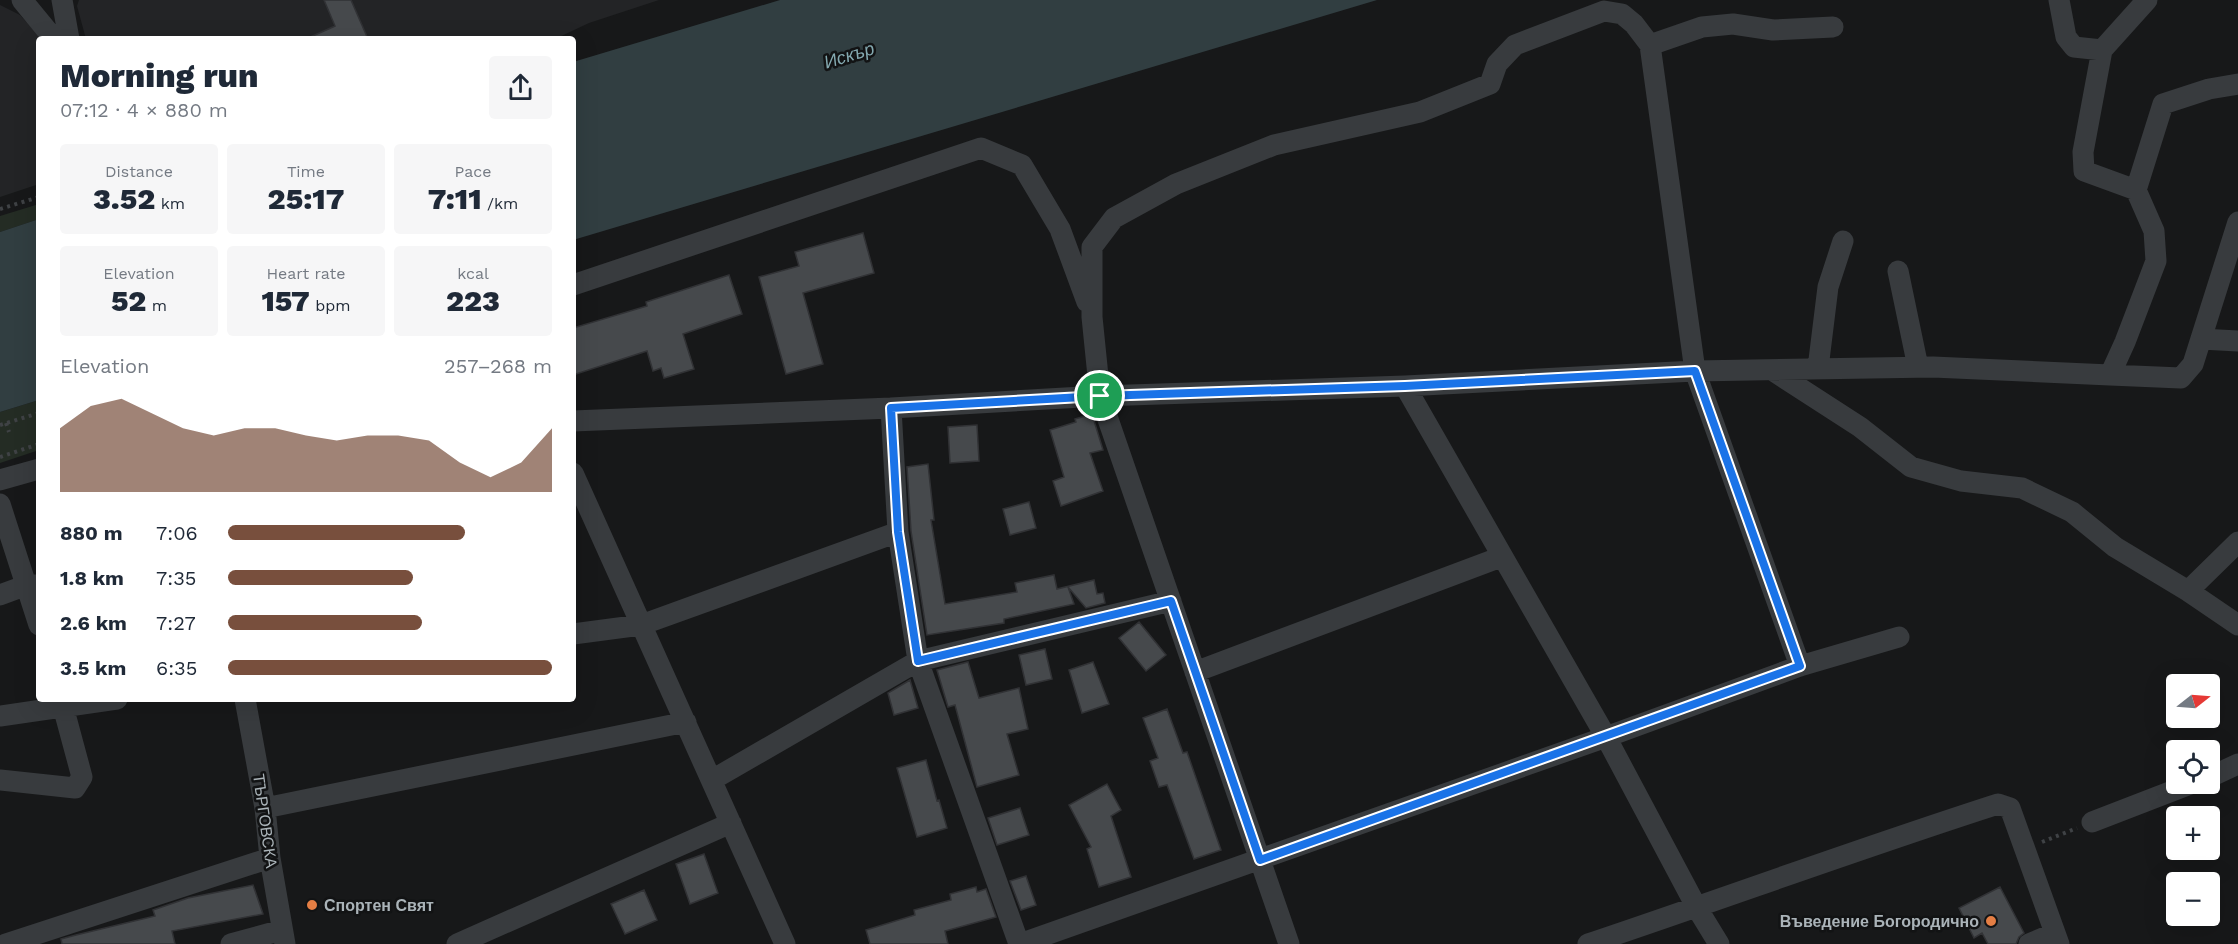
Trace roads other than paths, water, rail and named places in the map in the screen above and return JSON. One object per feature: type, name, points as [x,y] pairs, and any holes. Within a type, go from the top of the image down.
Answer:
[{"type":"street","points":[[22,0],[52,36]]},
{"type":"street","points":[[62,0],[68,36]]},
{"type":"street","points":[[2059,0],[2066,37],[2074,47],[2102,50]]},
{"type":"street","points":[[2136,190],[2084,171],[2083,152],[2102,50],[2147,0]]},
{"type":"street","points":[[1289,944],[1100,396],[1092,317],[1092,247],[1114,218],[1176,184],[1274,145],[1420,112],[1490,84],[1497,64],[1515,45],[1594,7],[1622,14],[1634,24],[1650,45],[1695,371],[1800,666]]},
{"type":"street","points":[[1650,45],[1702,27],[1733,24],[1773,30],[1833,27]]},
{"type":"street","points":[[2110,375],[2126,342],[2156,261],[2154,231],[2136,190],[2163,104],[2209,89],[2238,84]]},
{"type":"street","points":[[576,284],[981,148],[1022,165],[1060,229],[1092,317]]},
{"type":"street","points":[[576,421],[891,408],[1100,396],[1405,386],[1695,371],[1918,367],[2181,378],[2193,364],[2238,222]]},
{"type":"street","points":[[1818,368],[1828,287],[1843,241]]},
{"type":"street","points":[[1898,271],[1918,367]]},
{"type":"street","points":[[2201,339],[2238,341]]},
{"type":"street","points":[[1772,370],[1860,427],[1911,467],[1961,481],[2022,488],[2072,512],[2115,547],[2188,591],[2238,625]]},
{"type":"street","points":[[1405,386],[1606,737],[1696,908],[1719,944]]},
{"type":"street","points":[[891,408],[898,532],[918,661],[1020,944],[1800,666],[1899,637]]},
{"type":"street","points":[[0,480],[36,470]]},
{"type":"street","points":[[576,480],[785,944]]},
{"type":"street","points":[[0,504],[33,585],[36,605]]},
{"type":"street","points":[[576,634],[640,625],[898,532]]},
{"type":"street","points":[[2188,591],[2238,542]]},
{"type":"street","points":[[1196,672],[1502,557]]},
{"type":"street","points":[[0,595],[33,585]]},
{"type":"street","points":[[712,780],[918,661],[1171,601]]},
{"type":"street","name":"ТЪРГОВСКА","points":[[246,702],[265,808],[270,858],[284,937]]},
{"type":"street","points":[[0,716],[62,703],[82,777],[75,788],[0,780]]},
{"type":"street","points":[[265,808],[686,722]]},
{"type":"street","points":[[2220,775],[2236,772]]},
{"type":"street","points":[[2092,822],[2166,793]]},
{"type":"street","points":[[1588,944],[1878,843],[1998,804],[2010,808],[2057,938],[2029,944]]},
{"type":"street","points":[[457,944],[731,823]]},
{"type":"street","points":[[6,944],[270,858]]},
{"type":"street","points":[[231,944],[284,937]]},
{"type":"water","name":"Искър","points":[[780,0],[1377,0],[576,239],[576,61]]},
{"type":"water","points":[[36,220],[36,401],[0,412],[0,232]]},
{"type":"place","name":"Спортен Свят","points":[[312,905]]},
{"type":"place","name":"Въведение Богородично","points":[[1991,921]]}]
